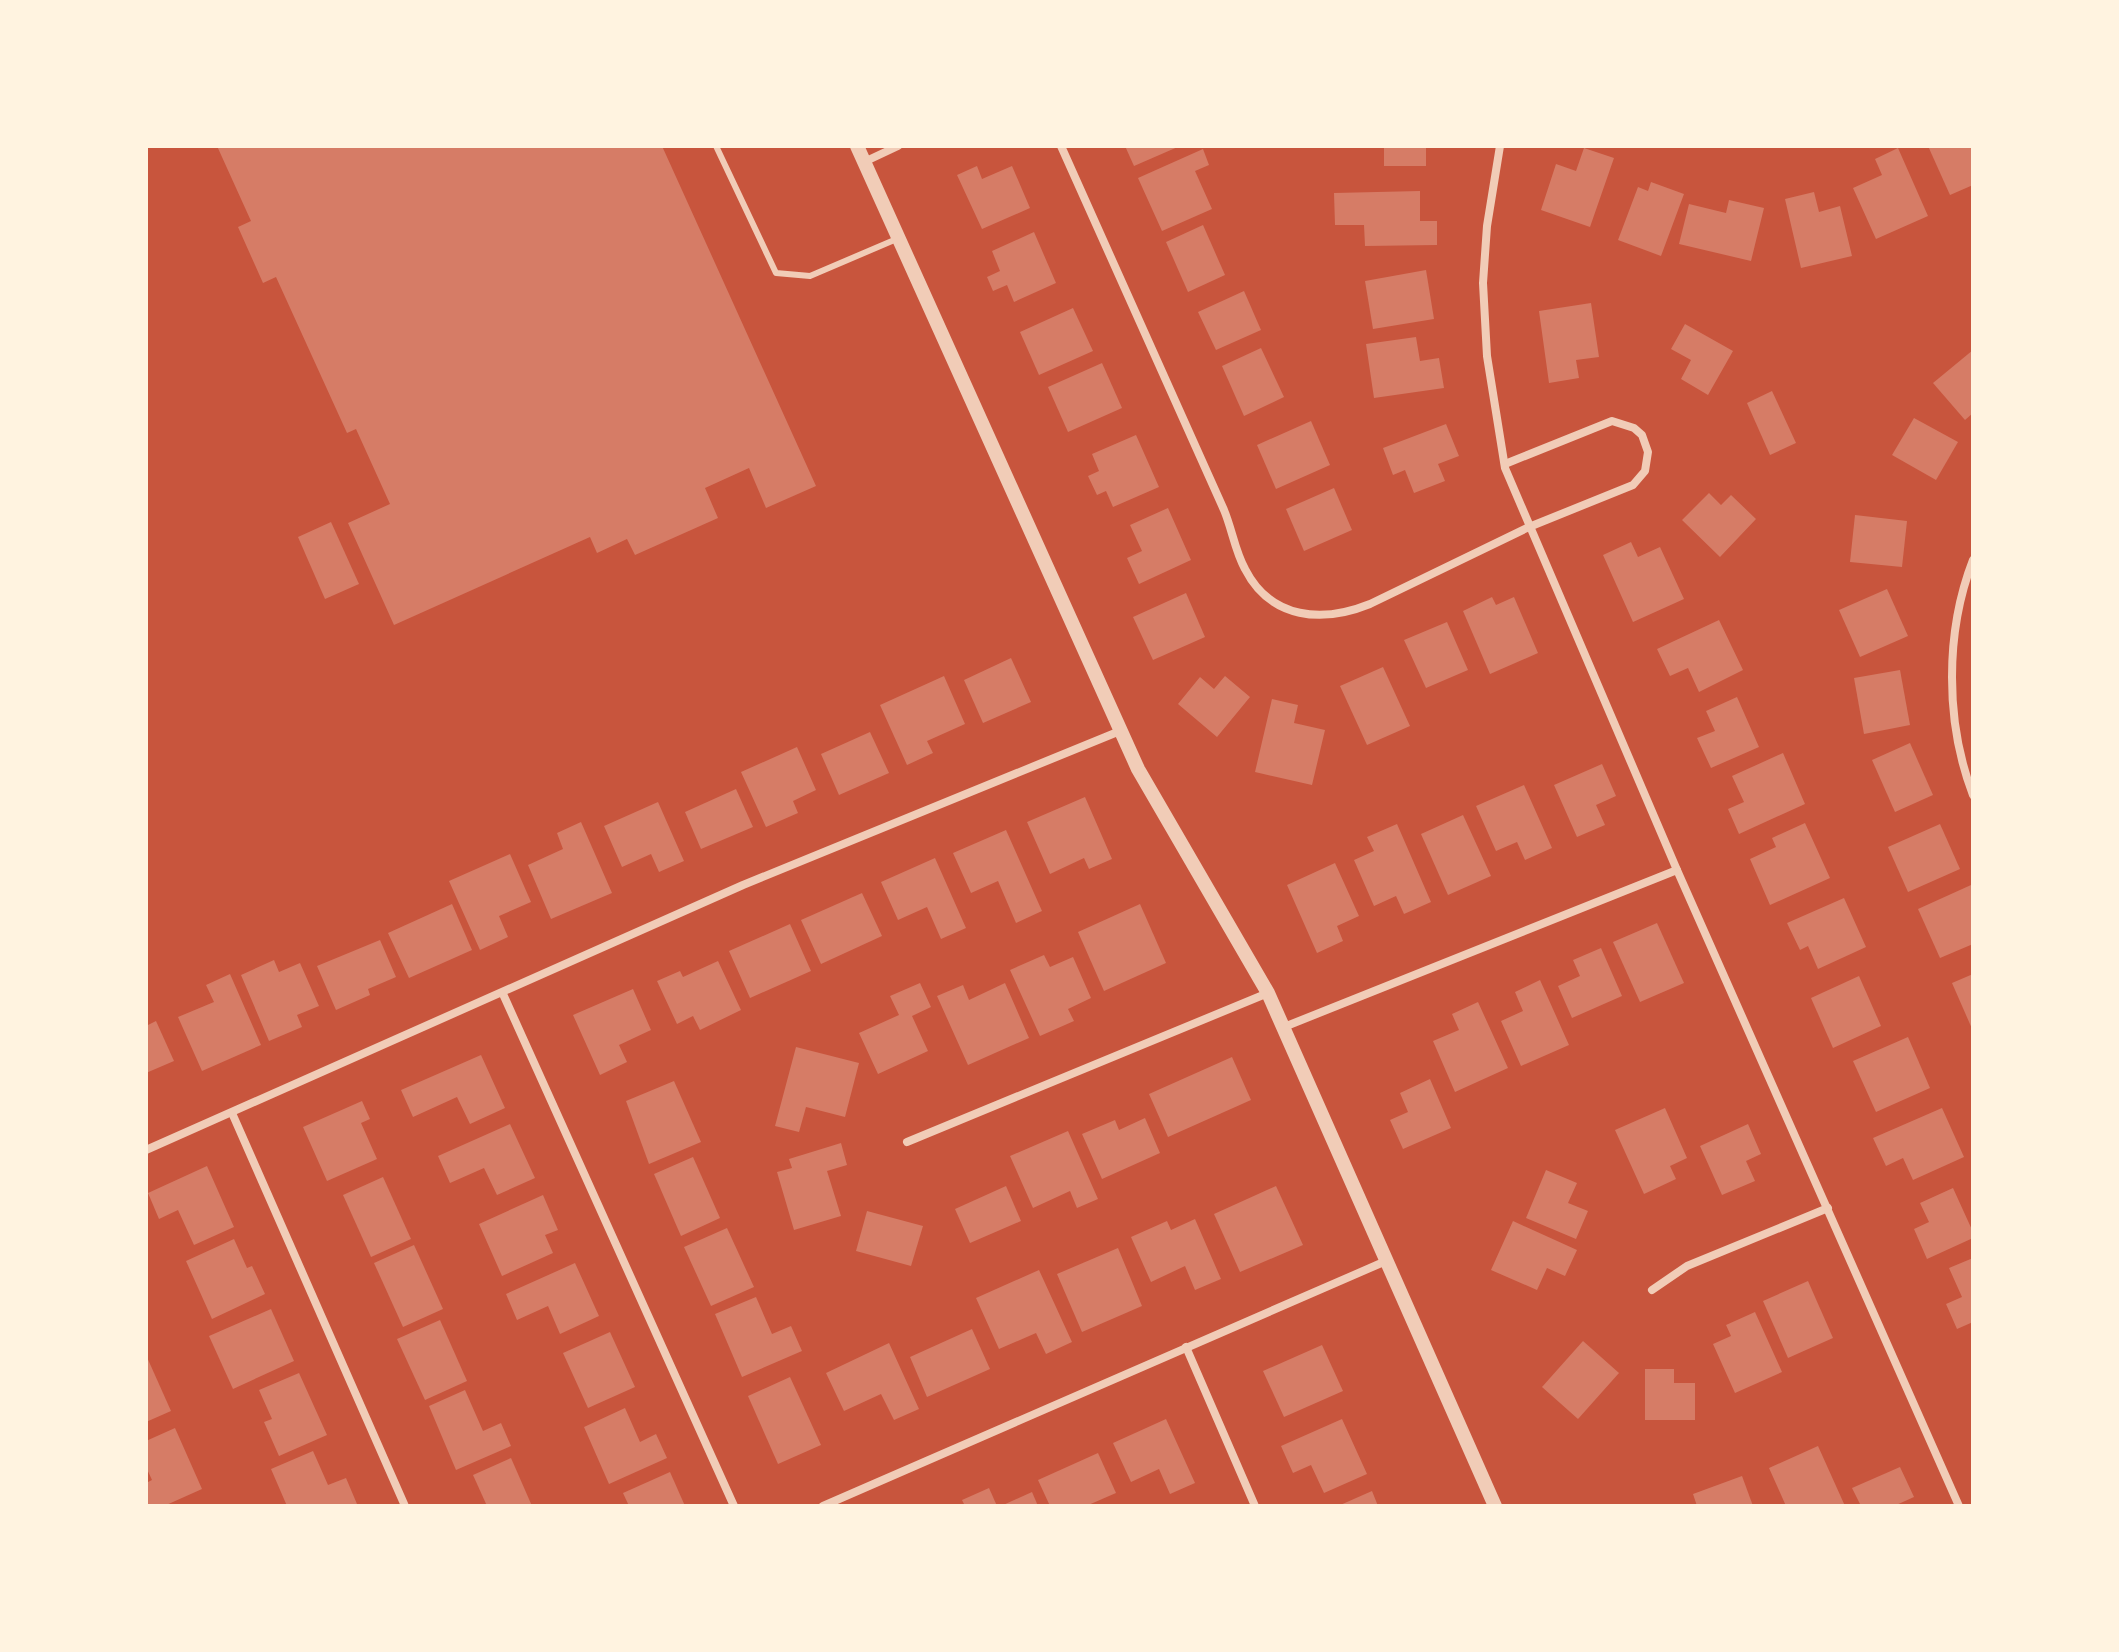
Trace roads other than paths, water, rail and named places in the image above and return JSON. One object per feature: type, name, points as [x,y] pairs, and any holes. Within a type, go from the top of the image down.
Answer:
[{"type":"street","points":[[857,146],[1138,769],[1268,993],[1284,1027],[1495,1506]]},
{"type":"street","points":[[864,162],[898,146]]},
{"type":"street","points":[[1061,146],[1224,510],[1246,571],[1262,592],[1278,604],[1301,613],[1345,614],[1529,527],[1633,485],[1643,475],[1648,462],[1645,441],[1634,428],[1612,421],[1505,464]]},
{"type":"street","points":[[1500,146],[1487,226],[1483,283],[1487,356],[1505,464],[1529,527],[1677,870],[1959,1506]]},
{"type":"street","points":[[1973,560],[1961,591],[1953,639],[1955,715],[1967,780],[1973,795]]},
{"type":"street","points":[[146,1150],[743,885],[1120,731]]},
{"type":"street","points":[[1284,1027],[1677,870]]},
{"type":"street","points":[[907,1142],[1268,993]]},
{"type":"street","points":[[503,994],[734,1506]]},
{"type":"street","points":[[232,1113],[405,1506]]},
{"type":"street","points":[[1652,1290],[1687,1266],[1828,1208]]},
{"type":"street","points":[[823,1506],[1386,1261]]},
{"type":"street","points":[[1186,1347],[1255,1506]]},
{"type":"lane","points":[[716,146],[776,273],[810,276],[899,238]]}]
